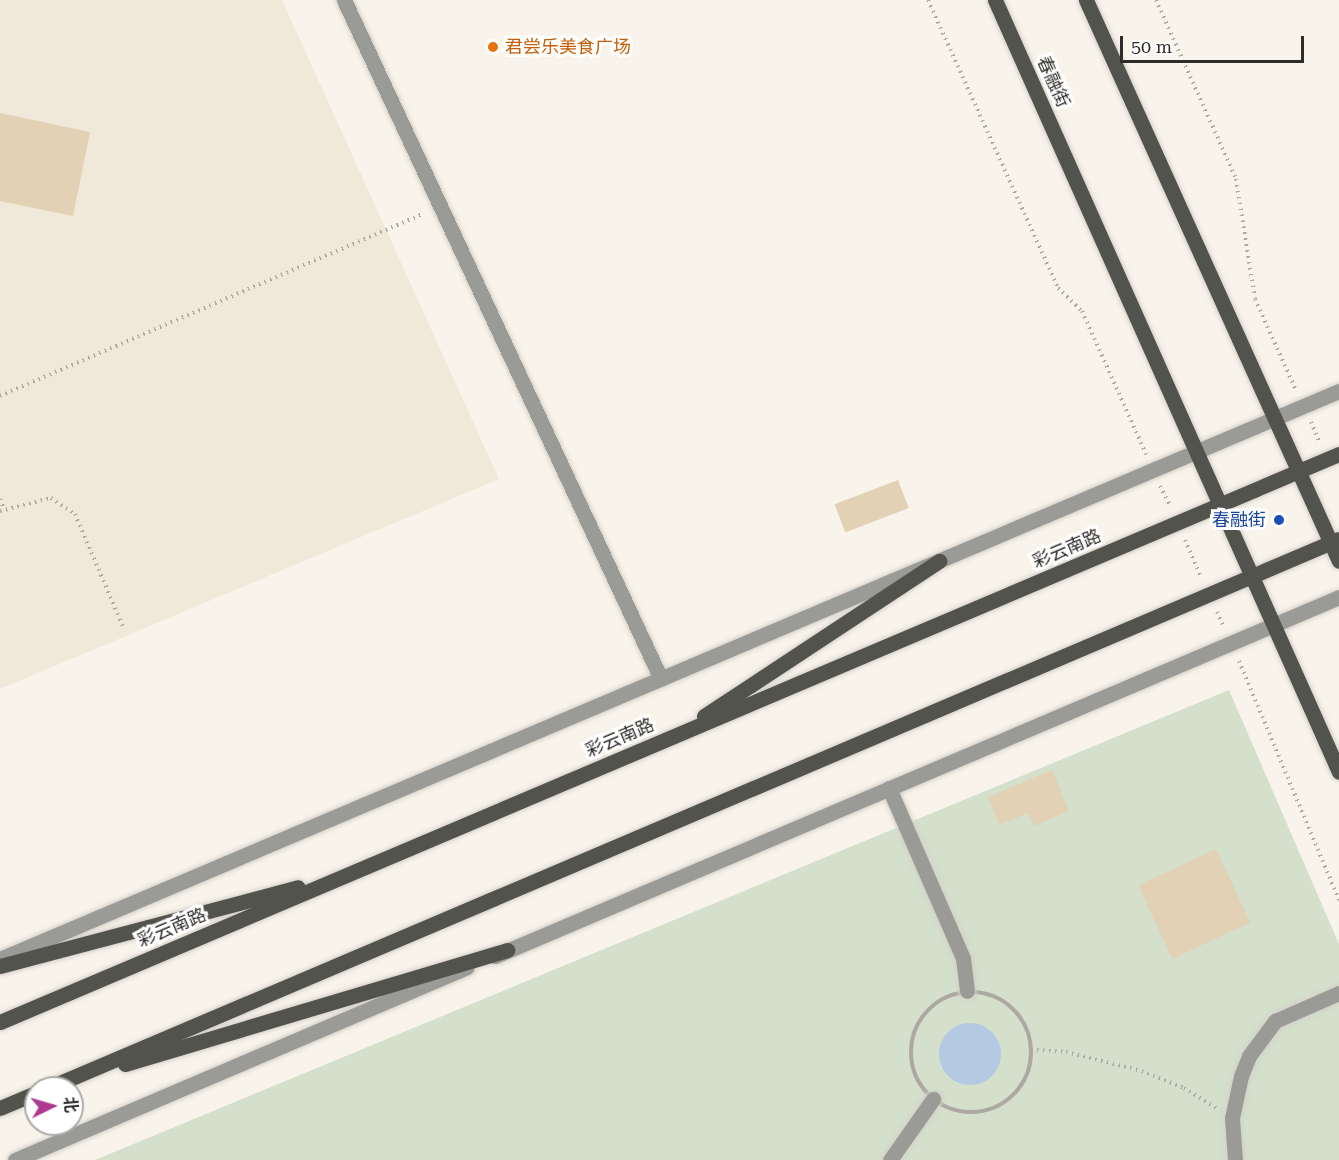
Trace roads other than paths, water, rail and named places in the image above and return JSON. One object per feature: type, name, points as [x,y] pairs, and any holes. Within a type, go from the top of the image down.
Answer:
[{"type":"main road","name":"春融街","points":[[995,0],[1339,772]]},
{"type":"main road","points":[[1086,0],[1275,419],[1335,541],[1339,561]]},
{"type":"main road","name":"彩云南路","points":[[0,1022],[1333,457]]},
{"type":"main road","points":[[76,1076],[1335,541]]},
{"type":"main road","points":[[672,737],[939,561]]},
{"type":"main road","points":[[0,966],[351,873]]},
{"type":"main road","points":[[84,1077],[507,950]]},
{"type":"main road","points":[[0,1108],[24,1098]]},
{"type":"street","points":[[344,0],[661,679]]},
{"type":"street","points":[[0,959],[1339,391]]},
{"type":"street","points":[[15,1160],[1339,597]]},
{"type":"street","points":[[889,788],[963,958],[967,991]]},
{"type":"street","points":[[1235,1160],[1232,1118],[1240,1076],[1250,1056],[1275,1021],[1339,993]]},
{"type":"street","points":[[890,1160],[933,1100]]},
{"type":"water","points":[[964,1023],[976,1023],[992,1032],[999,1042],[1001,1054],[999,1066],[992,1076],[976,1085],[964,1085],[953,1080],[944,1071],[939,1060],[939,1048],[944,1037],[953,1028]]},
{"type":"place","name":"君尝乐美食广场","points":[[493,47]]},
{"type":"place","name":"春融街","points":[[1279,520]]}]
